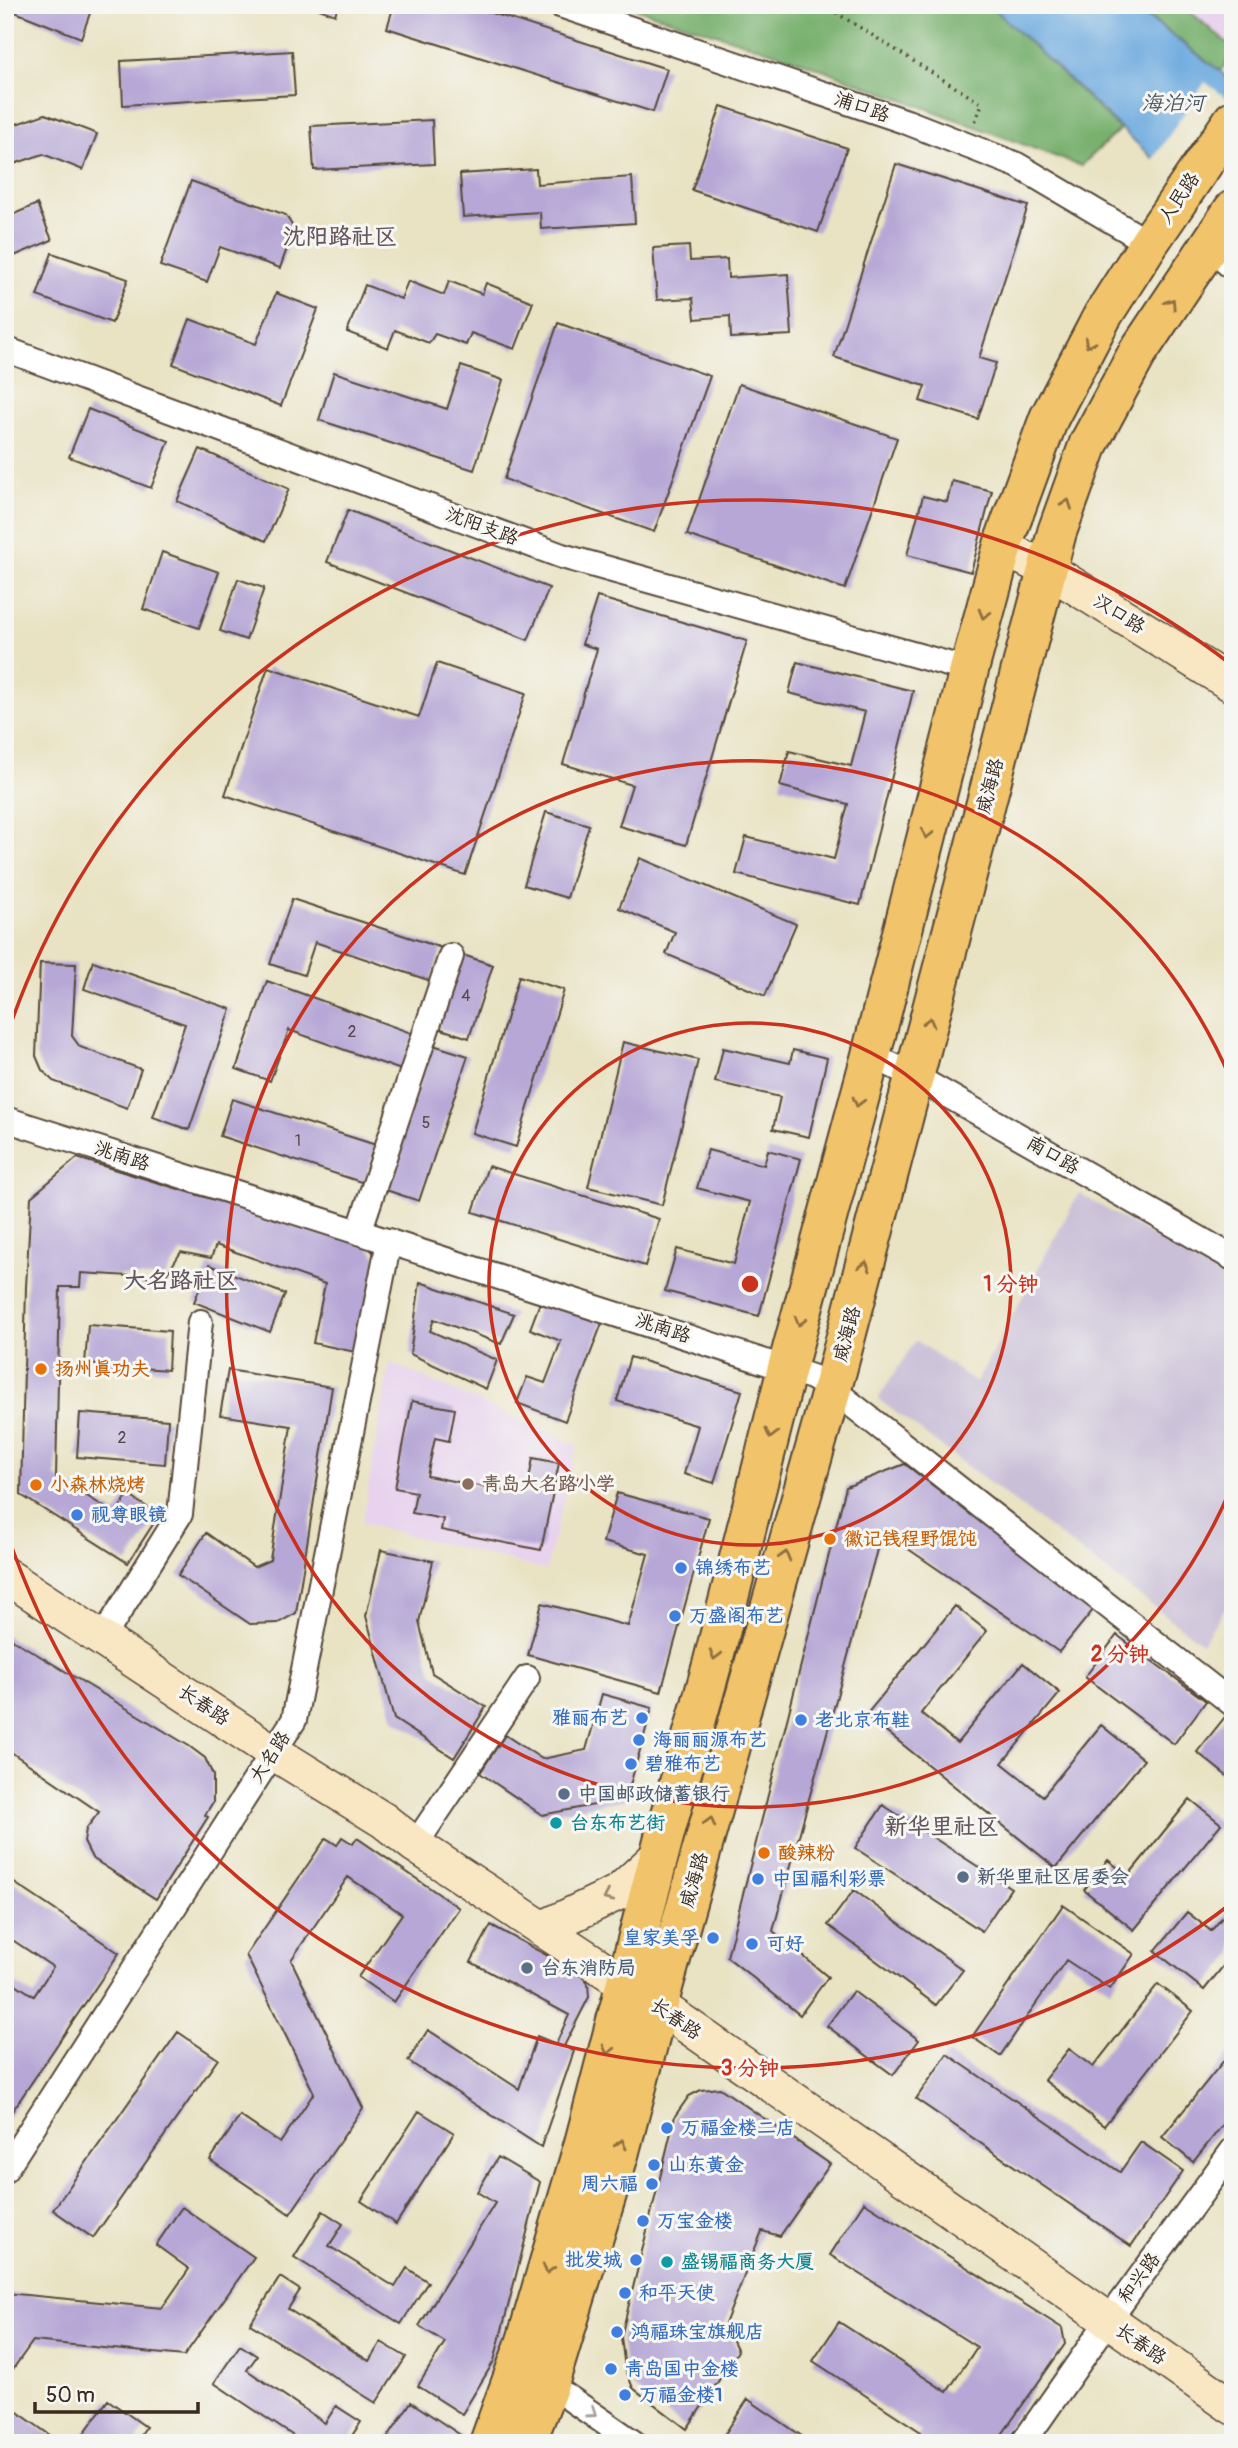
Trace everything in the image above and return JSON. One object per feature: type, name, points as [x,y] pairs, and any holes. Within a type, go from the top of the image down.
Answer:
[{"type":"main road","name":"人民路","points":[[1149,243],[1233,120]]},
{"type":"main road","points":[[1220,257],[1233,210]]},
{"type":"main road","name":"威海路","points":[[489,2443],[541,2293],[626,1984],[712,1665],[787,1368],[1003,548],[1049,418],[1103,315],[1149,243]]},
{"type":"main road","name":"威海路","points":[[526,2443],[549,2384],[618,2155],[832,1389],[1057,532],[1089,443],[1138,352],[1220,257]]},
{"type":"main road","name":"汉口路","points":[[1003,548],[1047,569],[1233,685]]},
{"type":"main road","name":"长春路","points":[[5,1575],[273,1752],[383,1820],[415,1845],[626,1984],[1233,2407]]},
{"type":"main road","points":[[542,1929],[619,1892],[660,1854]]},
{"type":"street","name":"浦口路","points":[[560,5],[907,122],[1017,165],[1149,243]]},
{"type":"street","name":"沈阳支路","points":[[5,349],[562,556],[969,670]]},
{"type":"street","points":[[359,1232],[451,956]]},
{"type":"street","name":"南口路","points":[[871,1055],[914,1076],[1233,1258]]},
{"type":"street","name":"洮南路","points":[[5,1119],[812,1377],[832,1389],[1233,1704]]},
{"type":"street","name":"大名路","points":[[5,2170],[294,1720],[388,1241]]},
{"type":"street","points":[[102,1639],[180,1514],[200,1322]]},
{"type":"street","points":[[415,1845],[527,1678]]},
{"type":"street","name":"和兴路","points":[[1023,2443],[1233,2150]]},
{"type":"street","points":[[549,2384],[634,2443]]},
{"type":"path","points":[[824,5],[982,104],[966,147]]},
{"type":"shaded area","points":[[1182,5],[1233,5],[1233,48]]},
{"type":"shaded area","points":[[1079,1193],[1233,1284],[1233,1596],[1202,1643],[878,1399],[916,1340],[976,1383]]},
{"type":"shaded area","name":"青岛大名路小学","points":[[390,1363],[577,1445],[546,1570],[362,1523]]},
{"type":"green space","points":[[624,5],[990,5],[1120,129],[1081,166],[789,57]]},
{"type":"green space","points":[[1134,5],[1182,5],[1233,48],[1233,56],[1220,71]]},
{"type":"water","name":"海泊河","points":[[990,5],[1131,5],[1233,83],[1233,234]]},
{"type":"pier","points":[[1205,82],[1233,103],[1233,237],[1152,161]]},
{"type":"building","points":[[5,5],[93,5],[81,38],[5,8]]},
{"type":"building","points":[[309,5],[338,5],[335,15]]},
{"type":"building","points":[[394,5],[467,5],[667,69],[653,112],[387,28]]},
{"type":"building","points":[[292,51],[295,95],[123,105],[121,61]]},
{"type":"building","points":[[721,106],[847,148],[818,232],[692,190]]},
{"type":"building","points":[[45,114],[97,134],[83,170],[43,154],[5,167],[5,128]]},
{"type":"building","points":[[432,120],[434,164],[314,170],[311,126]]},
{"type":"building","points":[[896,164],[1028,206],[979,358],[996,363],[978,419],[920,401],[925,386],[834,357]]},
{"type":"building","points":[[536,169],[537,184],[632,177],[635,223],[541,229],[540,212],[463,217],[460,174]]},
{"type":"building","points":[[191,181],[286,215],[294,229],[280,268],[220,247],[207,282],[160,266]]},
{"type":"building","points":[[37,204],[52,240],[7,259],[5,218]]},
{"type":"building","points":[[689,246],[690,261],[727,259],[728,278],[788,274],[792,335],[731,338],[730,316],[695,319],[693,298],[657,300],[653,248]]},
{"type":"building","points":[[52,253],[128,279],[112,323],[37,296]]},
{"type":"building","points":[[408,281],[444,295],[449,281],[482,294],[486,283],[533,302],[515,349],[471,333],[466,345],[435,334],[429,343],[395,330],[388,348],[347,332],[365,285],[401,299]]},
{"type":"building","points":[[276,293],[318,309],[281,406],[173,364],[190,319],[256,344]]},
{"type":"building","points":[[558,323],[710,376],[654,532],[504,479]]},
{"type":"building","points":[[461,366],[503,380],[474,470],[319,420],[334,372],[447,409]]},
{"type":"building","points":[[739,384],[897,438],[845,589],[687,535]]},
{"type":"building","points":[[88,409],[169,441],[151,488],[69,457]]},
{"type":"building","points":[[200,449],[289,489],[266,541],[177,501]]},
{"type":"building","points":[[952,481],[992,491],[971,572],[907,555],[923,496],[947,502]]},
{"type":"building","points":[[348,510],[549,588],[528,640],[327,562]]},
{"type":"building","points":[[162,552],[219,572],[199,628],[143,609]]},
{"type":"building","points":[[238,579],[264,588],[246,640],[220,631]]},
{"type":"building","points":[[597,597],[747,641],[686,845],[619,826],[632,785],[563,764],[597,649],[582,644]]},
{"type":"building","points":[[797,662],[913,691],[860,905],[736,874],[746,837],[834,859],[848,804],[780,786],[789,751],[851,766],[865,712],[789,693]]},
{"type":"building","points":[[437,663],[526,693],[465,875],[225,795],[268,667],[419,717]]},
{"type":"building","points":[[546,812],[589,825],[567,898],[524,885]]},
{"type":"building","points":[[640,858],[796,924],[765,996],[666,954],[675,932],[619,908]]},
{"type":"building","points":[[292,899],[442,948],[431,981],[315,942],[304,975],[270,964]]},
{"type":"building","points":[[463,955],[493,965],[469,1038],[438,1028]]},
{"type":"building","points":[[93,961],[231,1009],[189,1130],[153,1117],[185,1024],[84,989]]},
{"type":"building","points":[[40,963],[76,964],[72,1036],[80,1047],[141,1069],[127,1108],[53,1081],[42,1070],[36,1056]]},
{"type":"building","points":[[519,976],[564,990],[516,1147],[472,1133]]},
{"type":"building","points":[[267,981],[414,1034],[401,1070],[289,1030],[270,1081],[236,1069]]},
{"type":"building","points":[[623,1042],[698,1060],[662,1205],[588,1187]]},
{"type":"building","points":[[433,1045],[468,1056],[419,1201],[383,1189]]},
{"type":"building","points":[[723,1048],[790,1063],[793,1050],[827,1058],[809,1137],[773,1129],[780,1097],[715,1082]]},
{"type":"building","points":[[232,1099],[376,1145],[364,1183],[220,1136]]},
{"type":"building","points":[[708,1150],[764,1165],[768,1150],[801,1159],[759,1316],[665,1291],[677,1249],[734,1264],[750,1202],[697,1188]]},
{"type":"building","points":[[77,1158],[231,1205],[234,1198],[363,1240],[378,1258],[360,1353],[313,1343],[325,1284],[216,1245],[211,1258],[181,1252],[164,1278],[81,1273],[80,1287],[60,1287],[56,1477],[116,1514],[128,1495],[159,1515],[128,1563],[21,1495],[31,1197]]},
{"type":"building","points":[[488,1166],[659,1219],[645,1266],[473,1212]]},
{"type":"building","points":[[209,1265],[285,1294],[270,1332],[194,1302]]},
{"type":"building","points":[[420,1282],[514,1314],[501,1344],[434,1319],[430,1331],[497,1360],[486,1389],[410,1354]]},
{"type":"building","points":[[541,1300],[602,1323],[565,1421],[517,1403],[527,1377],[545,1383],[561,1341],[530,1329]]},
{"type":"building","points":[[88,1325],[170,1331],[168,1370],[85,1364]]},
{"type":"building","points":[[630,1357],[742,1391],[714,1483],[684,1474],[698,1426],[617,1401]]},
{"type":"building","points":[[228,1370],[332,1387],[296,1613],[278,1623],[250,1624],[178,1575],[206,1533],[254,1567],[270,1560],[291,1426],[220,1415]]},
{"type":"building","points":[[412,1401],[455,1409],[449,1441],[435,1438],[427,1476],[526,1495],[533,1458],[559,1463],[541,1550],[441,1530],[443,1519],[412,1513],[416,1492],[395,1488]]},
{"type":"building","points":[[80,1413],[168,1420],[165,1464],[77,1457]]},
{"type":"building","points":[[905,1464],[1094,1609],[1059,1652],[882,1531],[773,1931],[828,1977],[800,2015],[727,1957],[846,1487]]},
{"type":"building","points":[[617,1493],[709,1518],[661,1692],[528,1655],[542,1603],[628,1626],[648,1554],[603,1542]]},
{"type":"building","points":[[381,1550],[433,1561],[419,1622],[432,1673],[486,1707],[454,1758],[394,1719],[366,1616]]},
{"type":"building","points":[[955,1606],[987,1631],[921,1713],[957,1743],[1023,1663],[1060,1693],[1002,1763],[1043,1796],[1101,1725],[1144,1760],[1056,1868],[866,1715]]},
{"type":"building","points":[[5,1635],[205,1758],[213,1775],[213,1802],[205,1815],[208,1817],[156,1899],[92,1858],[84,1842],[86,1829],[99,1812],[5,1748]]},
{"type":"building","points":[[1117,1635],[1206,1701],[1174,1744],[1085,1677]]},
{"type":"building","points":[[602,1694],[652,1708],[626,1799],[542,1815],[480,1773],[505,1735],[542,1759],[586,1750]]},
{"type":"building","points":[[1225,1717],[1233,1723],[1233,1781],[1197,1752]]},
{"type":"building","points":[[1190,1799],[1221,1824],[1134,1930],[1084,1890],[1108,1860],[1128,1876]]},
{"type":"building","points":[[883,1805],[1011,1888],[982,1931],[855,1848]]},
{"type":"building","points":[[342,1837],[353,1844],[357,1838],[459,1908],[394,2002],[358,1977],[402,1914],[348,1877],[291,1960],[363,2108],[290,2214],[210,2160],[240,2116],[280,2143],[314,2093],[246,1955],[326,1838],[337,1845]]},
{"type":"building","points":[[10,1880],[119,1953],[5,2122],[5,2047],[8,2043],[5,2041],[5,1977],[34,1996],[53,1967],[5,1935],[5,1888]]},
{"type":"building","points":[[854,1890],[963,1970],[936,2005],[828,1925]]},
{"type":"building","points":[[1233,1904],[1233,1954],[1204,1990],[1155,1951],[1187,1912],[1211,1931]]},
{"type":"building","points":[[1063,1905],[1134,1954],[1110,1989],[1066,1960],[1000,2056],[972,2037]]},
{"type":"building","points":[[491,1925],[583,1975],[588,1984],[589,1997],[564,2046],[574,2051],[541,2147],[408,2061],[428,2030],[519,2089],[537,2036],[556,2044],[569,2015],[471,1962]]},
{"type":"building","points":[[1158,1984],[1193,2011],[1104,2126],[1044,2080],[1069,2049],[1093,2067]]},
{"type":"building","points":[[853,1991],[919,2040],[893,2075],[827,2026]]},
{"type":"building","points":[[178,2032],[218,2059],[93,2238],[53,2210]]},
{"type":"building","points":[[1233,2049],[1233,2112],[1193,2162],[1162,2137]]},
{"type":"building","points":[[947,2054],[1120,2172],[1141,2142],[1183,2171],[1131,2246],[916,2099]]},
{"type":"building","name":"盛锡福商务大厦","points":[[720,2088],[830,2164],[780,2236],[762,2231],[725,2324],[738,2351],[687,2429],[633,2388],[625,2368],[621,2337],[675,2116],[689,2096],[701,2090]]},
{"type":"building","points":[[419,2111],[454,2133],[396,2224],[361,2201]]},
{"type":"building","points":[[498,2157],[540,2182],[494,2361],[462,2414],[418,2386],[445,2342],[419,2326],[495,2203],[477,2192]]},
{"type":"building","points":[[864,2202],[1062,2328],[1065,2344],[996,2443],[913,2443],[921,2432],[813,2361],[839,2322],[947,2392],[977,2347],[830,2255]]},
{"type":"building","points":[[182,2207],[254,2257],[184,2356],[33,2341],[5,2380],[6,2293],[162,2308],[189,2269],[156,2245]]},
{"type":"building","points":[[323,2211],[343,2224],[329,2246],[395,2287],[407,2268],[428,2282],[401,2324],[294,2257]]},
{"type":"building","points":[[280,2277],[300,2290],[288,2309],[369,2361],[381,2342],[406,2357],[376,2403],[250,2324]]},
{"type":"building","points":[[240,2345],[257,2356],[247,2370],[325,2423],[336,2406],[361,2422],[347,2443],[304,2443],[214,2383]]},
{"type":"building","points":[[748,2399],[752,2402],[812,2443],[719,2443]]},
{"type":"building","points":[[108,2400],[146,2427],[135,2443],[77,2443]]},
{"type":"building","points":[[411,2402],[465,2438],[462,2443],[384,2443]]},
{"type":"building","points":[[5,2403],[61,2443],[5,2443]]},
{"type":"place","name":"扬州真功夫","points":[[41,1369]]},
{"type":"place","name":"青岛大名路小学","points":[[468,1484]]},
{"type":"place","name":"小森林烧烤","points":[[36,1485]]},
{"type":"place","name":"视尊眼镜","points":[[77,1515]]},
{"type":"place","name":"徽记钱程野馄饨","points":[[830,1539]]},
{"type":"place","name":"锦绣布艺","points":[[681,1568]]},
{"type":"place","name":"万盛阁布艺","points":[[675,1616]]},
{"type":"place","name":"雅丽布艺","points":[[642,1718]]},
{"type":"place","name":"老北京布鞋","points":[[801,1720]]},
{"type":"place","name":"海丽丽源布艺","points":[[639,1740]]},
{"type":"place","name":"碧雅布艺","points":[[631,1764]]},
{"type":"place","name":"中国邮政储蓄银行","points":[[564,1794]]},
{"type":"place","name":"台东布艺街","points":[[556,1823]]},
{"type":"place","name":"酸辣粉","points":[[764,1853]]},
{"type":"place","name":"新华里社区居委会","points":[[963,1877]]},
{"type":"place","name":"中国福利彩票","points":[[758,1879]]},
{"type":"place","name":"皇家美孚","points":[[713,1938]]},
{"type":"place","name":"可好","points":[[752,1944]]},
{"type":"place","name":"台东消防局","points":[[527,1968]]},
{"type":"place","name":"万福金楼二店","points":[[667,2128]]},
{"type":"place","name":"山东黄金","points":[[654,2165]]},
{"type":"place","name":"周六福","points":[[652,2184]]},
{"type":"place","name":"万宝金楼","points":[[643,2221]]},
{"type":"place","name":"批发城","points":[[636,2260]]},
{"type":"place","name":"盛锡福商务大厦","points":[[667,2262]]},
{"type":"place","name":"和平天使","points":[[625,2293]]},
{"type":"place","name":"鸿福珠宝旗舰店","points":[[617,2332]]},
{"type":"place","name":"青岛国中金楼","points":[[611,2369]]},
{"type":"place","name":"万福金楼1","points":[[625,2395]]},
{"type":"district","name":"沈阳路社区","points":[[340,236]]},
{"type":"district","name":"大名路社区","points":[[181,1280]]},
{"type":"district","name":"新华里社区","points":[[942,1826]]}]
